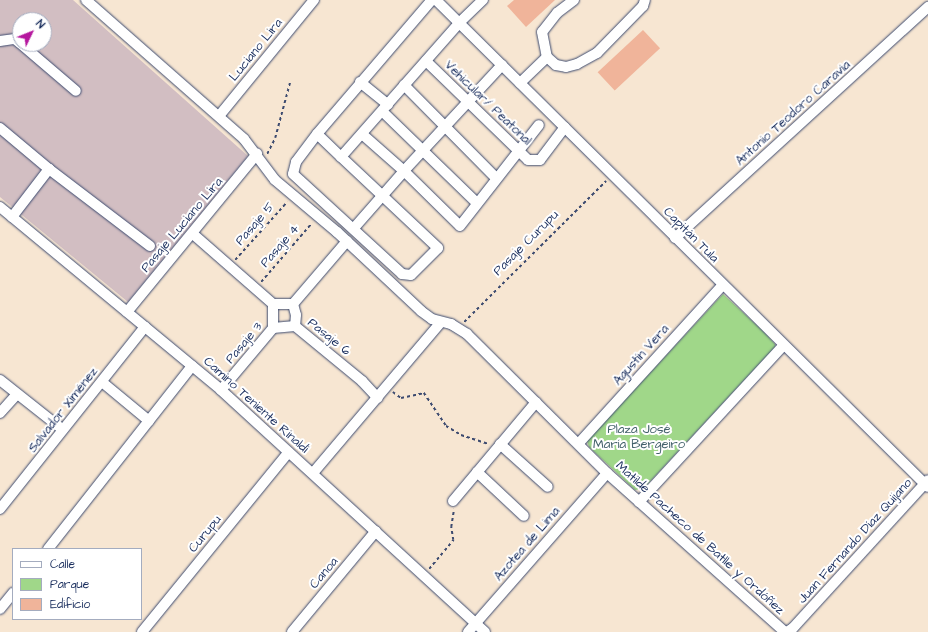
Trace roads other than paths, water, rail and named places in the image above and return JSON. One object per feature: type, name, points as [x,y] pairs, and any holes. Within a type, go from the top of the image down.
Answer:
[{"type":"street","name":"Matilde Pacheco de Batlle y Ordóñez","points":[[86,0],[219,116],[257,154],[270,175],[347,241],[421,312],[441,322],[458,327],[639,502],[786,632]]},
{"type":"street","name":"Luciano Lira","points":[[219,116],[314,0]]},
{"type":"street","points":[[317,134],[438,248],[411,275],[402,274],[354,228],[293,174],[296,162],[317,134],[360,82],[432,0]]},
{"type":"street","name":"Capitán Tula","points":[[436,0],[460,22],[611,175],[784,346],[927,484]]},
{"type":"street","name":"Vehicular/ Peatonal","points":[[341,158],[460,22],[484,0]]},
{"type":"street","points":[[574,0],[557,13],[542,32],[547,57],[556,65],[566,67],[577,64],[597,53],[642,6],[645,0]]},
{"type":"street","name":"Antonio Teodoro Caravia","points":[[675,238],[928,7]]},
{"type":"street","points":[[0,41],[12,40]]},
{"type":"street","points":[[30,52],[76,91]]},
{"type":"street","points":[[520,83],[547,57]]},
{"type":"street","name":"Vehicular/ Peatonal","points":[[426,61],[528,160],[540,160],[565,127]]},
{"type":"street","points":[[354,228],[383,197],[422,150],[502,65]]},
{"type":"street","points":[[360,82],[422,150],[477,203]]},
{"type":"street","points":[[404,85],[496,178]]},
{"type":"street","points":[[362,134],[404,171],[460,226],[496,178],[519,152],[539,125]]},
{"type":"street","points":[[0,128],[49,169],[150,246]]},
{"type":"street","name":"Pasaje Luciano Lira","points":[[127,312],[193,234],[257,154]]},
{"type":"street","points":[[12,217],[49,169]]},
{"type":"street","name":"Camino Teniente Rinaldi","points":[[0,207],[221,390],[485,632]]},
{"type":"street","points":[[193,234],[273,304],[293,304],[347,241]]},
{"type":"street","name":"Agustín Vera","points":[[579,443],[723,285]]},
{"type":"street","points":[[273,304],[273,328]]},
{"type":"street","name":"Pasaje 6","points":[[293,304],[296,315],[295,326],[362,381],[378,398]]},
{"type":"street","points":[[313,473],[441,322]]},
{"type":"street","name":"Pasaje 3","points":[[221,390],[273,328],[295,326]]},
{"type":"street","name":"Salvador Ximénez","points":[[0,509],[145,327]]},
{"type":"street","points":[[639,502],[784,346]]},
{"type":"street","points":[[49,548],[192,366]]},
{"type":"street","points":[[0,380],[63,430]]},
{"type":"street","points":[[102,382],[149,421]]},
{"type":"street","points":[[0,413],[18,394]]},
{"type":"street","points":[[453,501],[536,402]]},
{"type":"street","points":[[500,444],[548,487]]},
{"type":"street","name":"Curupu","points":[[142,632],[289,452]]},
{"type":"street","points":[[477,472],[524,516]]},
{"type":"street","name":"Azotea de Lima","points":[[468,632],[607,472]]},
{"type":"street","name":"Juan Fernando Díaz Quijano","points":[[786,632],[793,628],[927,484]]},
{"type":"street","name":"Canoa","points":[[292,632],[376,531]]},
{"type":"street","points":[[0,609],[12,594]]},
{"type":"park label","name":"Plaza José María Bergeiro","points":[[639,438]]}]
